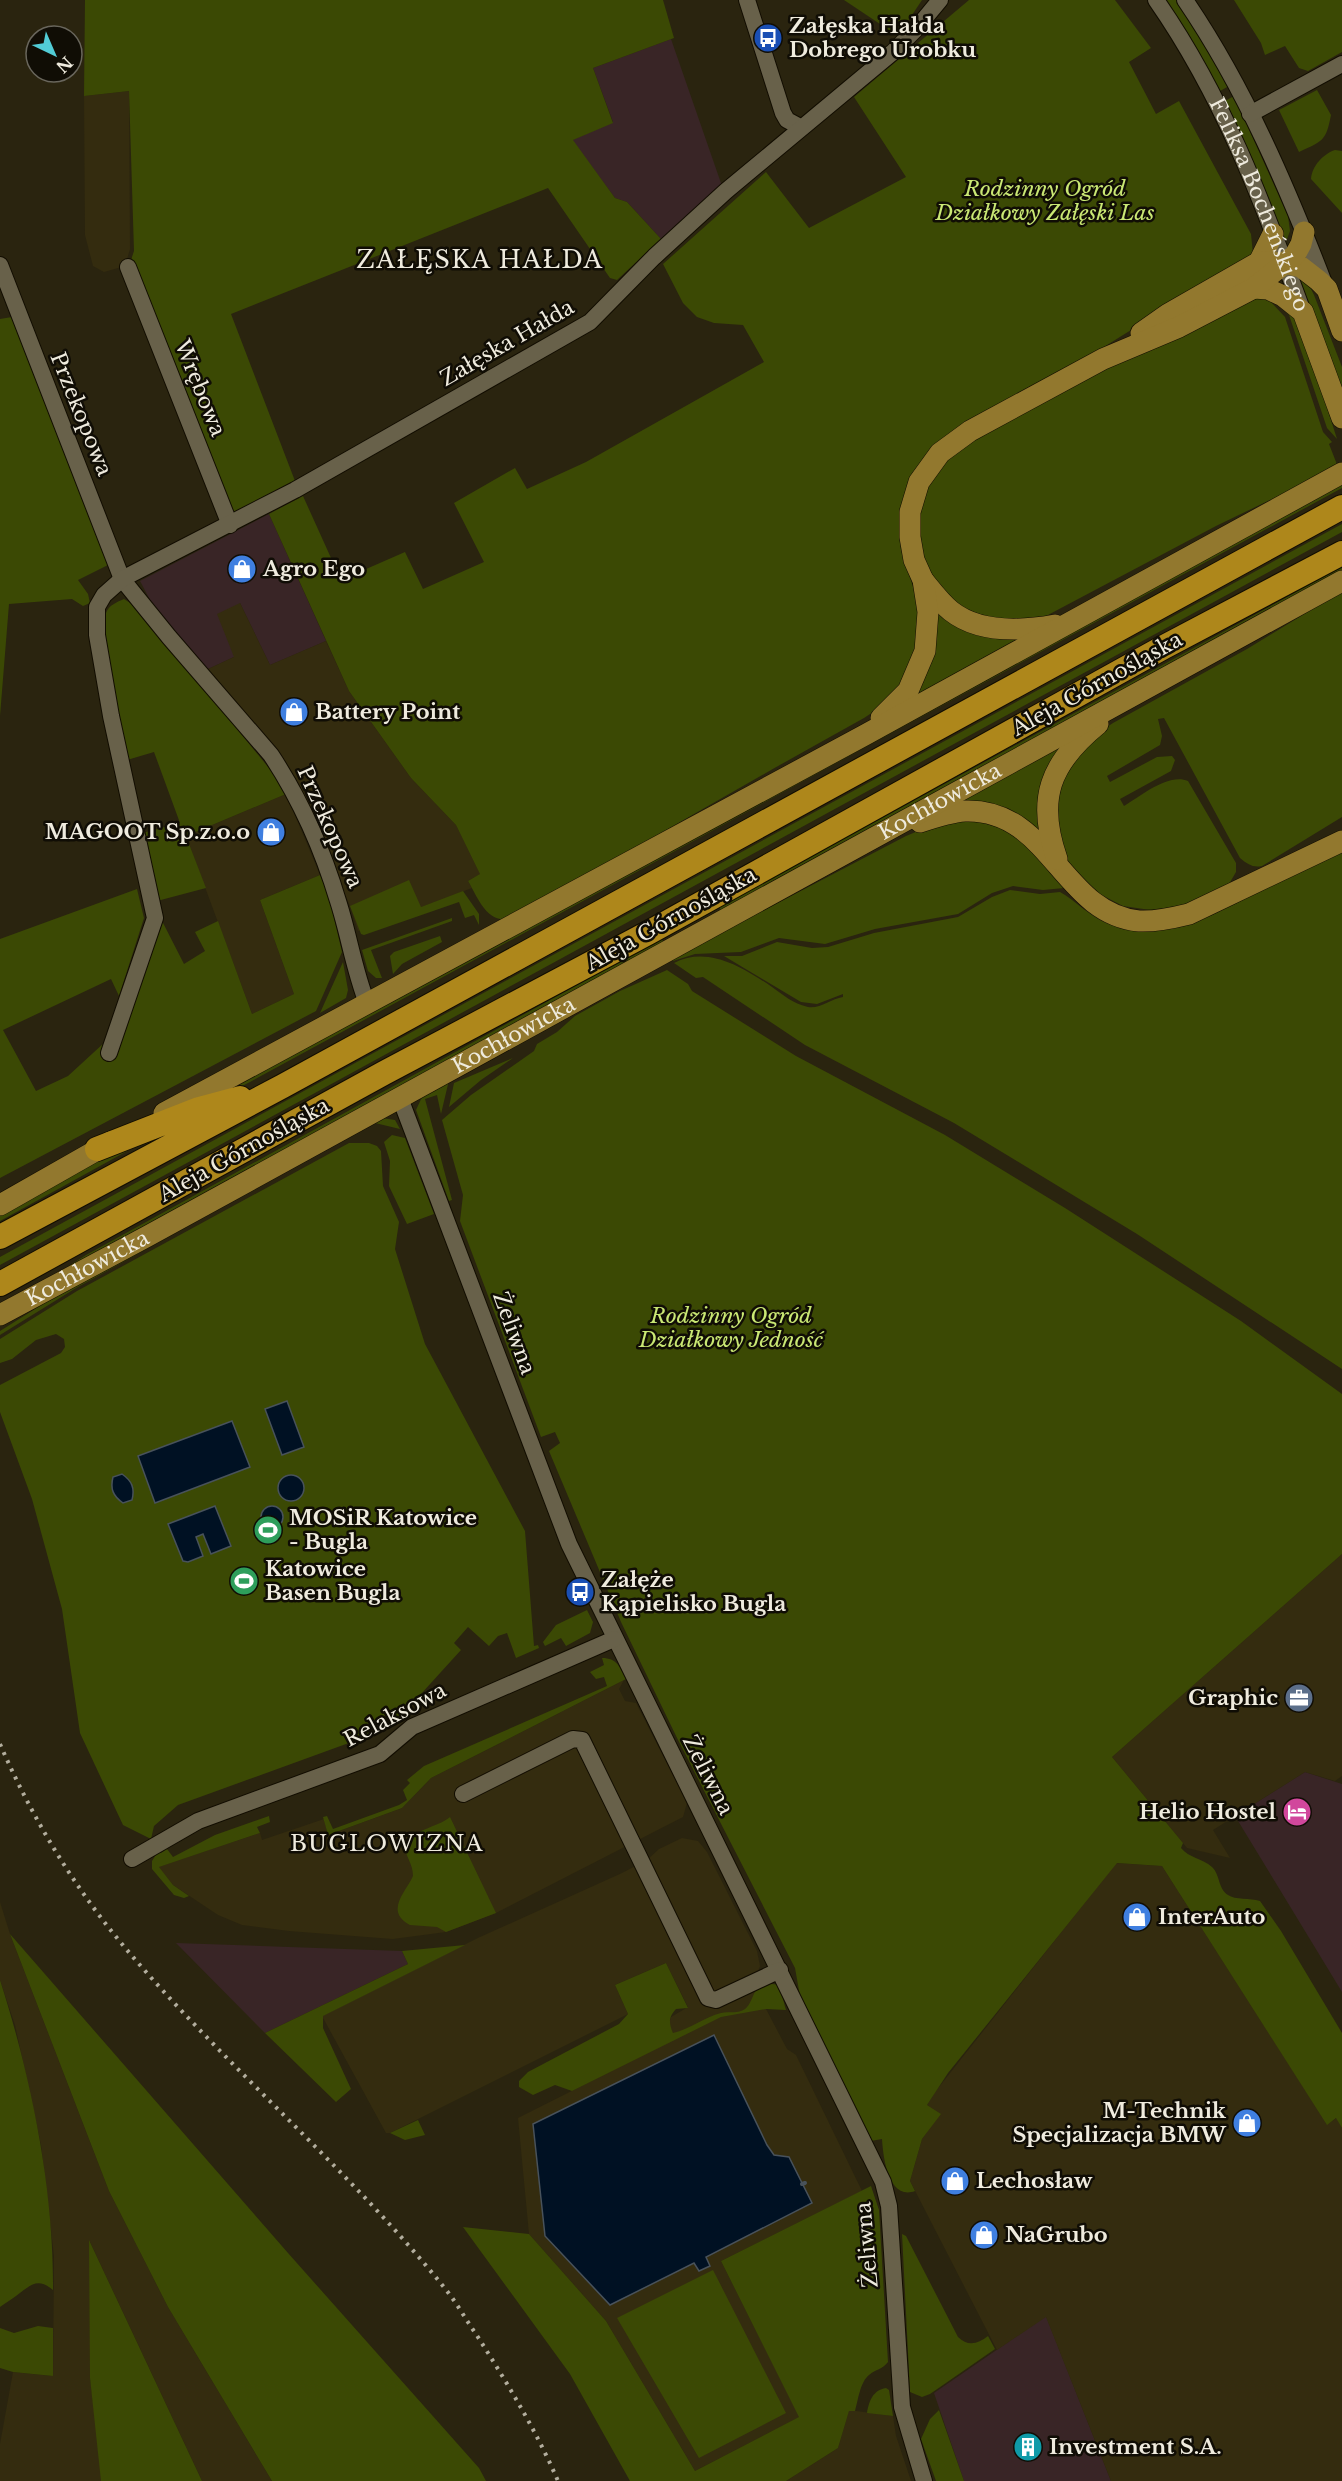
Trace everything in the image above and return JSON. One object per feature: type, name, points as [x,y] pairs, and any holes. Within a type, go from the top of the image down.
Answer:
[{"type":"highway","name":"Aleja Górnośląska","points":[[0,1237],[283,1086],[1342,507]]},
{"type":"highway","name":"Aleja Górnośląska","points":[[0,1284],[384,1072],[648,933],[1133,664],[1342,553]]},
{"type":"highway","points":[[97,1149],[199,1109],[283,1086]]},
{"type":"main road","points":[[863,736],[909,691],[925,651],[928,612],[923,580],[914,560],[909,519],[913,496],[928,467],[940,453],[970,431],[1103,359],[1179,327],[1254,288],[1296,255],[1304,232]]},
{"type":"main road","points":[[1259,262],[1273,234]]},
{"type":"main road","points":[[1103,359],[1168,314],[1259,262],[1285,263],[1301,267],[1327,289]]},
{"type":"main road","points":[[1254,288],[1268,289],[1283,296],[1303,312]]},
{"type":"main road","name":"Feliksa Bocheńskiego","points":[[1327,289],[1342,331]]},
{"type":"main road","name":"Feliksa Bocheńskiego","points":[[1303,312],[1342,418]]},
{"type":"main road","points":[[0,1204],[97,1149],[863,736],[1342,473]]},
{"type":"main road","points":[[923,580],[953,613],[974,624],[1020,630],[1071,622]]},
{"type":"main road","name":"Kochłowicka","points":[[0,1315],[1342,581]]},
{"type":"main road","points":[[1059,865],[1049,836],[1047,817],[1048,794],[1056,769],[1068,751],[1083,736],[1136,693]]},
{"type":"main road","points":[[877,836],[944,814],[966,811],[990,814],[1020,826],[1038,842],[1089,900],[1110,912],[1137,921],[1163,920],[1189,914],[1342,841]]},
{"type":"main road","points":[[1216,902],[1285,864],[1342,828]]},
{"type":"street","points":[[747,0],[783,113],[787,120],[800,127]]},
{"type":"street","name":"Załęska Hałda","points":[[122,579],[230,525],[590,322],[676,236],[800,127],[893,52],[940,0]]},
{"type":"street","name":"Feliksa Bocheńskiego","points":[[1156,0],[1205,78],[1242,152],[1303,312]]},
{"type":"street","name":"Feliksa Bocheńskiego","points":[[1185,0],[1220,56],[1250,114],[1304,232],[1327,289]]},
{"type":"street","points":[[1250,114],[1342,64]]},
{"type":"street","name":"Przekopowa","points":[[0,265],[122,579],[271,755],[285,776],[333,883],[356,972],[367,1003]]},
{"type":"street","name":"Wrębowa","points":[[128,267],[230,525]]},
{"type":"street","points":[[109,1053],[155,918],[111,716],[97,634],[97,608],[104,595],[122,579]]},
{"type":"street","name":"Żeliwna","points":[[400,1098],[569,1544],[614,1639],[879,2170],[890,2206],[902,2407],[924,2481]]},
{"type":"street","name":"Relaksowa","points":[[132,1859],[198,1821],[380,1754],[412,1727],[614,1639]]},
{"type":"street","points":[[462,1794],[573,1739],[582,1740],[708,1998],[716,2000],[780,1970]]},
{"type":"shaded area","points":[[671,39],[722,186],[661,239],[627,202],[615,198],[572,140],[613,122],[593,68]]},
{"type":"shaded area","points":[[129,91],[130,249],[125,266],[104,272],[93,266],[85,235],[84,96]]},
{"type":"shaded area","points":[[269,514],[326,641],[270,665],[240,603],[234,657],[206,670],[158,615],[140,581]]},
{"type":"shaded area","points":[[240,603],[270,665],[326,641],[349,691],[411,778],[456,825],[481,874],[468,881],[472,888],[358,931],[350,906],[299,788],[206,670],[234,657],[217,614]]},
{"type":"shaded area","points":[[286,794],[320,875],[260,900],[294,994],[252,1014],[186,836]]},
{"type":"shaded area","points":[[1342,1554],[1342,1776],[1335,1781],[1305,1772],[1213,1830],[1230,1858],[1187,1848],[1112,1757]]},
{"type":"shaded area","points":[[624,1680],[619,1689],[625,1701],[636,1703],[687,1803],[683,1817],[496,1913],[446,1932],[393,1939],[242,1925],[218,1915],[173,1885],[158,1867],[260,1833],[262,1840],[324,1819],[328,1835],[402,1808],[431,1778]]},
{"type":"shaded area","points":[[1305,1772],[1342,1784],[1342,1992],[1235,1816]]},
{"type":"shaded area","points":[[682,1838],[698,1841],[707,1852],[757,1951],[760,1966],[755,1979],[766,2009],[787,2049],[796,2055],[862,2191],[721,2261],[800,2417],[695,2471],[606,2321],[529,2234],[518,2118],[675,2039],[669,2023],[671,2017],[688,2007],[666,1963],[615,1985],[628,2014],[390,2133],[386,2133],[322,2016],[480,1937],[622,1873],[647,1860],[659,1849]]},
{"type":"shaded area","points":[[1116,1863],[1162,1866],[1327,2124],[1337,2118],[1342,2128],[1342,2481],[1111,2481],[1046,2317],[997,2350],[910,2181],[922,2139],[940,2114],[927,2105],[935,2092]]},
{"type":"shaded area","points":[[0,1902],[10,1934],[109,2191],[168,2307],[272,2481],[202,2481],[90,2242],[90,2378],[103,2481],[0,2481],[0,2444],[13,2372],[53,2376],[54,2256],[41,2145],[15,2025],[0,1980]]},
{"type":"shaded area","points":[[176,1943],[402,1951],[408,1964],[265,2033]]},
{"type":"shaded area","points":[[1046,2316],[1111,2481],[964,2481],[934,2393]]},
{"type":"shaded area","points":[[849,2410],[893,2416],[896,2436],[911,2481],[786,2481],[838,2448]]},
{"type":"green space","points":[[85,0],[663,0],[674,38],[593,68],[613,123],[573,140],[615,198],[627,202],[661,239],[617,280],[610,278],[548,188],[231,314],[295,481],[228,516],[129,266],[134,251],[129,91],[84,96]]},
{"type":"green space","points":[[844,0],[922,0],[898,36]]},
{"type":"green space","name":"Rodzinny Ogród Działkowy Załęski Las","points":[[969,0],[1115,0],[1151,48],[1129,62],[1156,114],[1179,101],[1251,234],[1253,254],[1099,350],[908,483],[903,499],[899,531],[901,550],[921,611],[912,672],[885,704],[507,919],[493,916],[483,907],[468,881],[480,874],[456,825],[411,778],[349,691],[269,514],[303,496],[341,580],[405,552],[423,589],[484,562],[454,503],[515,468],[527,489],[586,462],[764,362],[743,325],[714,323],[697,317],[683,303],[663,264],[766,172],[809,228],[906,177],[854,97]]},
{"type":"green space","points":[[1164,0],[1177,0],[1229,86],[1220,91]]},
{"type":"green space","points":[[1234,0],[1342,0],[1342,52],[1308,71],[1299,68],[1285,46],[1265,55],[1261,43]]},
{"type":"green space","points":[[1317,90],[1331,115],[1327,130],[1322,139],[1299,152],[1279,110]]},
{"type":"green space","points":[[1234,96],[1288,216],[1290,231],[1287,239],[1282,238],[1245,143],[1225,101]]},
{"type":"green space","points":[[1335,150],[1342,151],[1342,213],[1311,179],[1313,170],[1319,161],[1326,154]]},
{"type":"green space","points":[[1300,278],[1309,285],[1314,295],[1342,367],[1342,392],[1299,282]]},
{"type":"green space","points":[[1259,295],[1268,299],[1285,317],[1323,432],[1332,442],[1329,444],[1338,467],[1216,526],[1046,616],[998,621],[959,606],[938,587],[924,559],[920,543],[920,512],[927,489],[944,464],[957,452],[1103,370]]},
{"type":"green space","points":[[1274,299],[1292,309],[1337,439],[1327,428],[1289,315]]},
{"type":"green space","points":[[12,317],[110,564],[78,580],[88,594],[90,603],[83,606],[72,599],[9,604],[0,716],[0,319]]},
{"type":"green space","points":[[1342,482],[1342,488],[250,1082],[242,1086],[238,1084]]},
{"type":"green space","points":[[1342,524],[1342,532],[0,1265],[0,1257]]},
{"type":"green space","points":[[1342,567],[1342,572],[722,912],[719,907]]},
{"type":"green space","points":[[1342,591],[1342,817],[1262,866],[1248,864],[1240,858],[1164,718],[1158,719],[1162,736],[1160,745],[1107,776],[1110,782],[1157,757],[1172,756],[1175,760],[1171,771],[1120,799],[1124,806],[1163,783],[1180,779],[1188,781],[1236,863],[1236,872],[1229,884],[1198,900],[1157,911],[1123,906],[1094,891],[1073,870],[1061,848],[1056,793],[1082,746],[1113,723],[1247,649]]},
{"type":"green space","points":[[124,599],[138,608],[273,773],[286,794],[186,836],[206,888],[157,901],[142,833],[180,823],[154,752],[127,760],[104,641],[106,613],[114,604]]},
{"type":"green space","points":[[935,611],[1021,637],[917,698]]},
{"type":"green space","points":[[1065,741],[1039,831],[952,804]]},
{"type":"green space","points":[[974,820],[1013,832],[1064,888],[1043,890],[1013,886],[992,893],[958,914],[875,929],[825,944],[779,938],[741,952],[695,954],[673,961],[671,959],[906,836],[930,826]]},
{"type":"green space","points":[[1342,849],[1342,1369],[1137,1234],[954,1123],[805,1045],[703,977],[696,978],[674,963],[700,956],[725,961],[738,966],[803,1006],[817,1007],[843,997],[843,994],[817,1004],[801,1002],[724,956],[742,956],[777,942],[812,948],[828,947],[874,933],[958,917],[992,897],[1010,890],[1040,894],[1060,892],[1106,923],[1127,929],[1166,930],[1186,925],[1223,910]]},
{"type":"green space","points":[[320,875],[327,888],[342,952],[316,1011],[0,1178],[0,939],[137,889],[144,918],[119,996],[111,979],[3,1030],[36,1091],[68,1076],[105,1042],[160,917],[184,964],[205,951],[195,932],[218,921],[252,1014],[294,994],[260,900]]},
{"type":"green space","points":[[409,880],[421,907],[463,891],[479,914],[479,925],[474,915],[465,918],[459,902],[364,935],[361,934],[350,906]]},
{"type":"green space","points":[[452,918],[452,921],[371,950],[382,978],[376,978],[368,971],[362,950]]},
{"type":"green space","points":[[440,936],[442,942],[402,964],[393,974],[390,956],[394,952]]},
{"type":"green space","points":[[661,939],[665,943],[53,1276],[86,1255]]},
{"type":"green space","points":[[343,962],[348,990],[346,998],[320,1013]]},
{"type":"green space","name":"Rodzinny Ogród Działkowy Jedność","points":[[667,970],[688,984],[692,991],[796,1056],[945,1135],[1065,1208],[1241,1321],[1342,1394],[1342,1554],[1112,1757],[1183,1843],[1181,1848],[1212,1867],[1222,1889],[1228,1895],[1260,1901],[1281,1931],[1342,2033],[1342,2128],[1336,2118],[1327,2125],[1162,1866],[1117,1863],[948,2073],[927,2105],[941,2114],[922,2139],[910,2181],[915,2191],[906,2192],[893,2183],[886,2166],[882,2139],[871,2141],[800,1996],[795,1968],[678,1740],[621,1622],[549,1451],[560,1443],[555,1432],[541,1437],[460,1221],[463,1195],[442,1120],[471,1095],[534,1051],[537,1044],[557,1032],[575,1016],[620,991]]},
{"type":"green space","points":[[513,1058],[481,1080],[449,1107],[454,1083]]},
{"type":"green space","points":[[449,1080],[441,1114],[437,1095],[425,1099],[452,1200],[449,1201],[416,1110],[422,1097]]},
{"type":"green space","points":[[382,1118],[395,1120],[400,1129],[375,1123],[76,1288],[0,1335],[0,1331],[67,1289]]},
{"type":"green space","points":[[392,1135],[405,1138],[434,1214],[407,1224],[389,1186],[390,1161],[384,1142]]},
{"type":"green space","name":"MOSiR Katowice - Bugla","points":[[349,1143],[369,1143],[377,1146],[381,1151],[383,1186],[399,1222],[395,1249],[425,1344],[525,1531],[534,1646],[538,1645],[539,1648],[516,1658],[507,1633],[498,1636],[489,1646],[468,1627],[454,1643],[461,1650],[390,1728],[178,1805],[154,1826],[151,1839],[123,1825],[80,1733],[62,1609],[32,1499],[0,1412],[0,1385],[61,1353],[65,1347],[64,1339],[56,1334],[36,1340],[12,1359],[0,1363],[0,1339],[77,1291]]},
{"type":"green space","points":[[140,1144],[0,1221],[0,1215],[122,1148]]},
{"type":"green space","points":[[587,1610],[593,1622],[590,1633],[566,1646],[561,1638],[545,1646],[543,1642],[556,1625]]},
{"type":"green space","points":[[602,1658],[615,1661],[626,1679],[431,1778],[402,1808],[328,1835],[323,1817],[327,1816],[333,1829],[399,1805],[407,1800],[403,1790],[410,1783],[407,1780],[424,1766],[607,1686],[604,1677],[596,1679],[590,1672],[604,1665]]},
{"type":"green space","points":[[269,1816],[270,1822],[257,1827],[260,1833],[159,1867],[173,1885],[189,1896],[184,1898],[174,1895],[152,1869],[152,1861],[159,1850],[161,1853],[167,1849],[173,1857],[215,1835]]},
{"type":"green space","points":[[450,1817],[496,1913],[446,1932],[437,1927],[410,1925],[402,1920],[398,1908],[399,1901],[413,1876],[405,1848],[406,1842],[416,1834]]},
{"type":"green space","points":[[10,1934],[479,2468],[486,2481],[272,2481],[168,2307],[109,2191]]},
{"type":"green space","points":[[465,1945],[323,2016],[323,2028],[351,2089],[336,2102],[265,2033],[408,1964],[402,1951]]},
{"type":"green space","points":[[666,1963],[688,2008],[676,2009],[670,2018],[673,2033],[724,2012],[742,2011],[758,1988],[763,1985],[779,1985],[786,2010],[766,2009],[721,2017],[572,2091],[555,2085],[533,2095],[519,2087],[519,2081],[528,2072],[619,2024],[628,2014],[615,1985]]},
{"type":"green space","points":[[0,1980],[22,2055],[45,2173],[50,2212],[53,2290],[43,2284],[34,2284],[0,2307]]},
{"type":"green space","points":[[418,2120],[425,2135],[405,2140],[390,2133]]},
{"type":"green space","points":[[871,2186],[879,2210],[888,2362],[863,2382],[855,2411],[849,2411],[838,2448],[786,2481],[630,2481],[570,2374],[463,2227],[529,2234],[606,2321],[695,2471],[799,2417],[721,2261]]},
{"type":"green space","points":[[902,2234],[906,2236],[958,2337],[973,2343],[988,2336],[995,2349],[930,2394],[922,2397],[910,2392]]},
{"type":"green space","points":[[89,2240],[202,2481],[101,2481],[90,2378]]},
{"type":"green space","points":[[713,2270],[786,2413],[699,2458],[617,2318]]},
{"type":"green space","points":[[38,2326],[53,2328],[53,2376],[13,2372],[0,2368],[0,2328],[14,2333]]},
{"type":"green space","points":[[886,2388],[889,2390],[893,2416],[867,2413],[872,2397],[878,2391]]},
{"type":"green space","points":[[939,2410],[964,2481],[936,2481],[921,2439],[930,2419]]},
{"type":"water","points":[[287,1401],[304,1447],[282,1455],[265,1409]]},
{"type":"water","points":[[232,1421],[250,1467],[155,1503],[138,1456]]},
{"type":"water","points":[[122,1474],[133,1488],[132,1500],[123,1503],[112,1489],[113,1477]]},
{"type":"water","points":[[291,1475],[300,1479],[304,1488],[300,1497],[291,1501],[282,1497],[278,1488],[282,1479]]},
{"type":"water","points":[[215,1506],[231,1546],[211,1554],[203,1534],[196,1537],[203,1556],[188,1562],[183,1561],[168,1524]]},
{"type":"water","points":[[268,1506],[276,1506],[283,1513],[283,1521],[276,1528],[268,1528],[261,1521],[261,1513]]},
{"type":"water","points":[[714,2035],[767,2145],[774,2155],[789,2157],[812,2203],[706,2257],[710,2266],[699,2271],[694,2263],[610,2305],[545,2236],[533,2124]]},
{"type":"railway","points":[[0,1744],[26,1799],[56,1852],[108,1927],[166,1994],[370,2203],[447,2291],[509,2388],[558,2481]]},
{"type":"place","name":"Załęska Hałda Dobrego Urobku","points":[[768,38]]},
{"type":"place","name":"Agro Ego","points":[[242,569]]},
{"type":"place","name":"Battery Point","points":[[294,712]]},
{"type":"place","name":"MAGOOT Sp.z.o.o","points":[[271,832]]},
{"type":"place","name":"MOSiR Katowice - Bugla","points":[[268,1530]]},
{"type":"place","name":"Katowice Basen Bugla","points":[[244,1581]]},
{"type":"place","name":"Załęże Kąpielisko Bugla","points":[[580,1592]]},
{"type":"place","name":"Graphic","points":[[1299,1698]]},
{"type":"place","name":"Helio Hostel","points":[[1297,1812]]},
{"type":"place","name":"InterAuto","points":[[1137,1917]]},
{"type":"place","name":"M-Technik Specjalizacja BMW","points":[[1247,2123]]},
{"type":"place","name":"Lechosław","points":[[955,2181]]},
{"type":"place","name":"NaGrubo","points":[[984,2235]]},
{"type":"place","name":"Investment S.A.","points":[[1028,2447]]},
{"type":"district","name":"ZAŁĘSKA HAŁDA","points":[[480,260]]},
{"type":"district","name":"BUGLOWIZNA","points":[[387,1843]]}]
